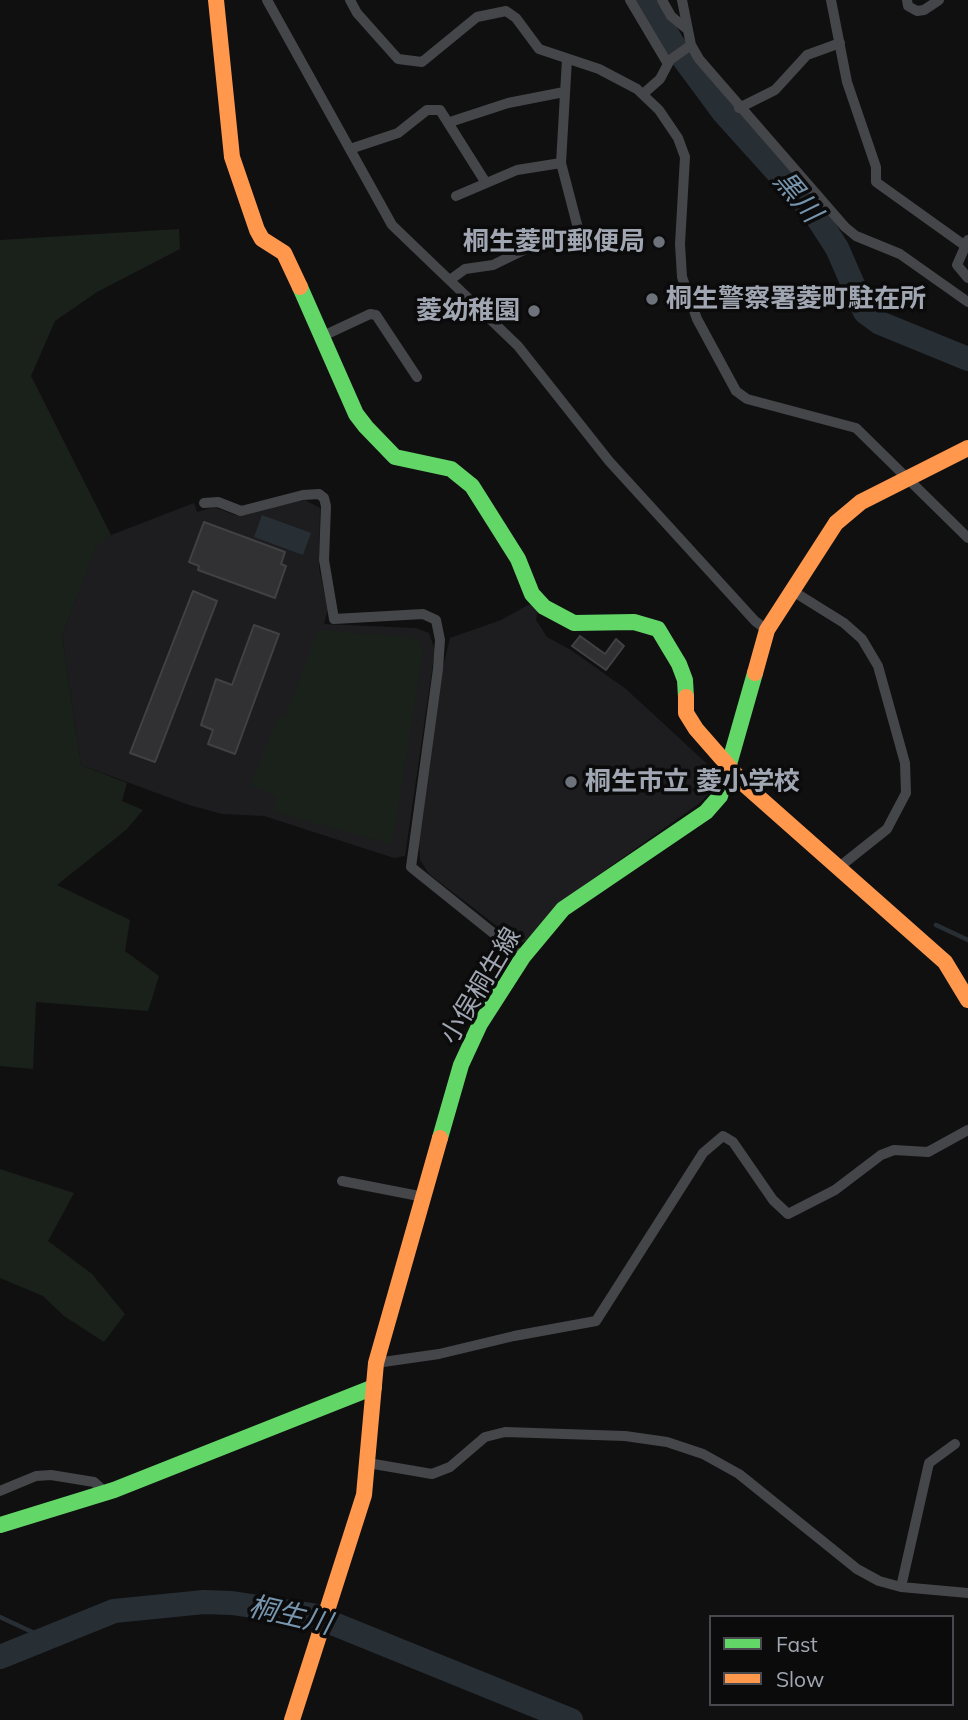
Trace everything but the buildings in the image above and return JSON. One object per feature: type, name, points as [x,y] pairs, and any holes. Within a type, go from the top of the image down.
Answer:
[{"type":"street","points":[[216,0],[232,157],[257,230],[262,239],[284,253],[356,414],[396,457],[452,469],[472,486],[518,559],[539,603],[574,623],[634,622],[657,628],[685,680],[688,720],[745,785],[945,962],[968,1000]]},
{"type":"street","points":[[267,0],[321,103],[392,225],[518,346],[609,461],[755,621],[767,630]]},
{"type":"street","points":[[350,0],[383,45],[398,59],[422,62],[434,55],[477,17],[506,11],[516,18],[539,49],[617,76],[643,94],[672,129],[685,157],[680,244],[682,277],[697,319],[736,391],[747,399],[856,428],[968,538]]},
{"type":"street","points":[[630,0],[669,62]]},
{"type":"street","points":[[662,0],[671,16],[688,30]]},
{"type":"street","points":[[682,0],[690,47],[739,108],[845,228],[856,236],[900,254],[968,302]]},
{"type":"street","points":[[831,0],[847,82],[876,167],[876,182],[966,242],[957,265],[968,278]]},
{"type":"street","points":[[907,0],[908,6],[917,11],[924,10],[939,0]]},
{"type":"street","points":[[739,108],[775,90],[807,55],[840,43]]},
{"type":"street","points":[[643,94],[660,79],[669,62],[690,47]]},
{"type":"street","points":[[450,280],[465,269],[493,265],[534,245],[579,232],[561,163],[567,59]]},
{"type":"street","points":[[450,122],[508,103],[564,92]]},
{"type":"street","points":[[350,149],[398,133],[432,108],[440,110],[450,122],[486,183]]},
{"type":"street","points":[[456,196],[517,170],[561,163]]},
{"type":"street","points":[[323,336],[376,315],[418,377]]},
{"type":"street","name":"小俣桐生線","points":[[292,1720],[356,1524],[369,1463],[376,1363],[385,1323],[461,1065],[480,1024],[523,957],[570,902],[706,812],[720,796],[767,630],[829,532],[848,512],[905,478],[968,448]]},
{"type":"street","points":[[204,503],[218,502],[241,511],[303,495],[319,494],[327,506],[324,560],[334,619],[422,614],[436,620],[440,640],[438,669],[411,867],[523,957]]},
{"type":"street","points":[[790,590],[844,623],[862,639],[878,666],[905,763],[906,793],[891,823],[838,868]]},
{"type":"street","points":[[376,1363],[439,1354],[514,1336],[596,1321],[703,1153],[723,1136],[733,1142],[773,1200],[789,1214],[835,1190],[881,1155],[894,1150],[928,1152],[968,1130]]},
{"type":"street","points":[[342,1181],[424,1197]]},
{"type":"street","points":[[0,1525],[105,1492],[374,1387]]},
{"type":"street","points":[[369,1463],[432,1474],[450,1467],[485,1437],[505,1432],[615,1436],[667,1442],[703,1454],[739,1474],[856,1569],[878,1581],[901,1587],[968,1594]]},
{"type":"street","points":[[901,1587],[929,1463],[955,1444]]},
{"type":"street","points":[[0,1491],[36,1476],[51,1475],[94,1482],[105,1492]]},
{"type":"shaded area","points":[[179,229],[180,249],[97,292],[55,321],[31,376],[111,535],[96,547],[62,636],[81,765],[127,783],[122,801],[143,810],[126,830],[57,885],[130,920],[125,951],[159,976],[148,1011],[36,1002],[33,1069],[0,1066],[0,240]]},
{"type":"shaded area","points":[[305,500],[320,508],[319,568],[328,609],[324,624],[416,628],[429,633],[435,650],[405,856],[394,858],[264,816],[222,814],[189,805],[81,765],[62,636],[96,546],[111,535],[194,503],[197,512],[214,507],[235,515]]},
{"type":"shaded area","points":[[262,515],[311,533],[303,555],[254,537]]},
{"type":"shaded area","name":"桐生市立 菱小学校","points":[[532,603],[538,610],[536,620],[547,637],[571,650],[626,689],[717,773],[712,790],[700,803],[580,888],[557,907],[527,941],[519,943],[429,874],[420,860],[419,842],[441,675],[450,638],[501,620]]},
{"type":"shaded area","points":[[318,630],[410,637],[419,641],[423,650],[392,844],[273,812],[277,797],[250,785],[278,717],[285,718]]},
{"type":"shaded area","points":[[0,1169],[74,1193],[48,1241],[92,1274],[125,1314],[104,1342],[64,1316],[43,1296],[0,1278]]},
{"type":"waterway","name":"黒川","points":[[647,0],[673,44],[724,113],[815,214],[837,248],[865,312],[880,323],[968,359]]},
{"type":"waterway","points":[[936,925],[968,940]]},
{"type":"waterway","name":"桐生川","points":[[0,1657],[114,1611],[204,1602],[232,1603],[312,1615],[571,1720]]},
{"type":"waterway","points":[[0,1617],[45,1638]]},
{"type":"traffic: fast","points":[[300,287],[356,414],[366,427],[395,457],[451,469],[472,486],[518,559],[532,594],[544,607],[574,623],[634,622],[658,629],[679,664],[685,680],[686,697]]},
{"type":"traffic: fast","points":[[440,1138],[461,1065],[480,1024],[523,957],[563,909],[706,812],[720,796],[755,673]]},
{"type":"traffic: fast","points":[[0,1525],[114,1490],[374,1387]]},
{"type":"traffic: slow","points":[[216,0],[232,157],[257,230],[262,239],[284,253],[300,287]]},
{"type":"traffic: slow","points":[[755,673],[767,630],[836,523],[861,502],[968,448]]},
{"type":"traffic: slow","points":[[686,697],[686,713],[696,729],[745,785],[945,962],[968,1000]]},
{"type":"traffic: slow","points":[[292,1720],[364,1495],[376,1363],[440,1138]]},
{"type":"place","name":"桐生菱町郵便局","points":[[659,242]]},
{"type":"place","name":"桐生警察署菱町駐在所","points":[[652,299]]},
{"type":"place","name":"菱幼稚園","points":[[534,311]]},
{"type":"place","name":"桐生市立 菱小学校","points":[[571,782]]}]
